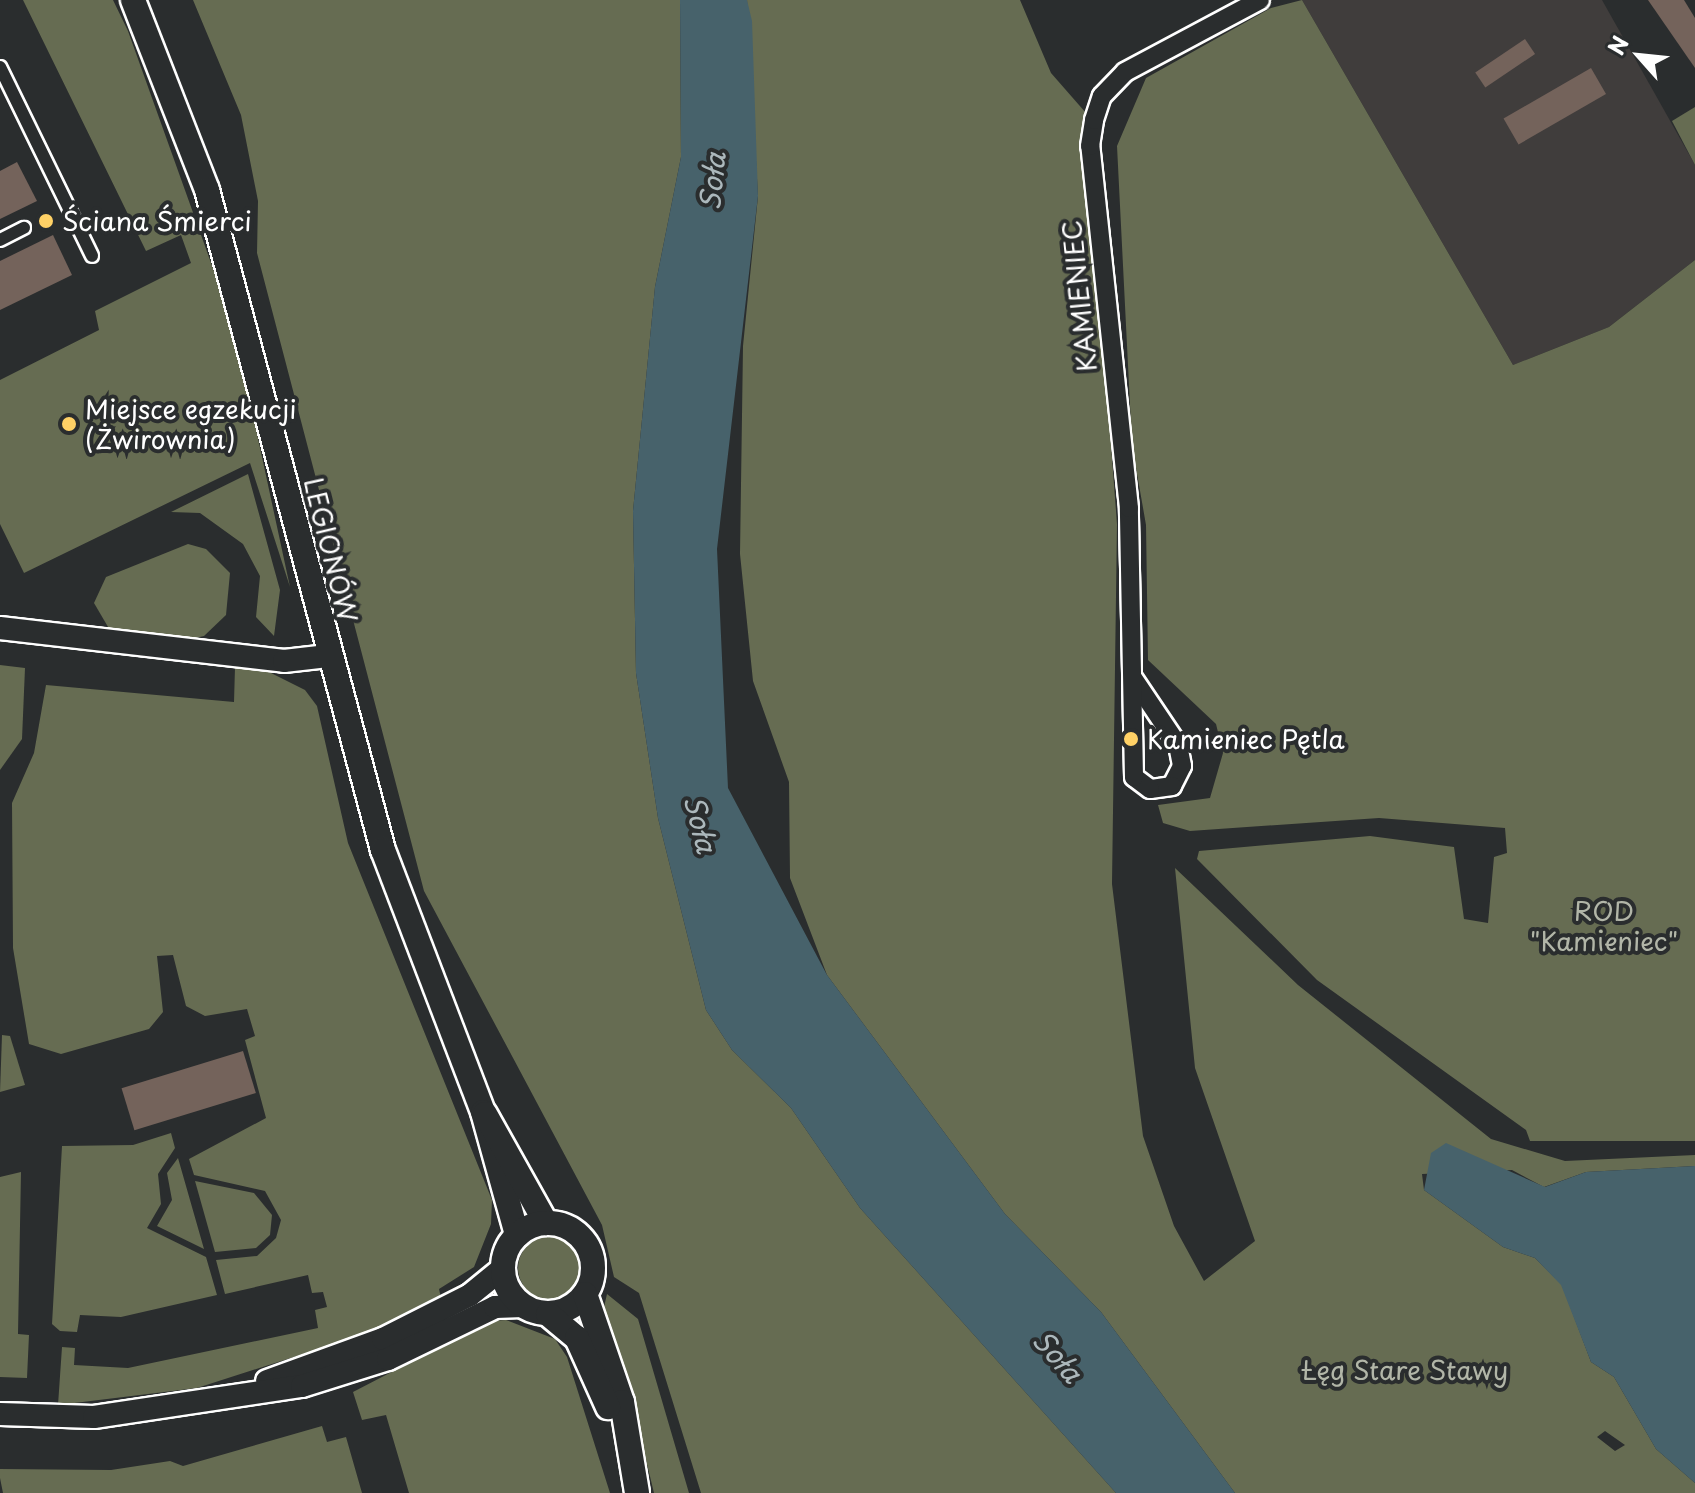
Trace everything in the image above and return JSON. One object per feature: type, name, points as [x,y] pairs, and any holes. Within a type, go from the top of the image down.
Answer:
[{"type":"main road","name":"LEGIONÓW","points":[[133,0],[207,190],[328,656],[406,920],[483,1112],[517,1235]]},
{"type":"main road","name":"LEGIONÓW","points":[[483,1112],[546,1223]]},
{"type":"main road","points":[[629,1455],[577,1338],[548,1314],[523,1306],[502,1269],[517,1235],[546,1223],[573,1231],[590,1253],[585,1294],[622,1402],[637,1493]]},
{"type":"main road","points":[[548,1314],[585,1294]]},
{"type":"street","name":"KAMIENIEC","points":[[1133,678],[1178,745],[1182,766],[1172,786],[1150,789],[1134,777],[1129,508],[1090,146],[1094,120],[1102,96],[1125,72],[1260,0]]},
{"type":"street","points":[[0,67],[92,256]]},
{"type":"street","points":[[0,240],[24,228]]},
{"type":"street","points":[[0,628],[284,661],[328,656]]},
{"type":"street","points":[[215,1400],[383,1339],[470,1295],[502,1269]]},
{"type":"street","points":[[0,1414],[94,1417],[302,1386],[388,1359],[495,1307],[523,1306]]},
{"type":"shaded area","points":[[1302,0],[1602,0],[1695,165],[1695,260],[1609,327],[1513,365]]},
{"type":"green space","points":[[23,0],[113,0],[128,31],[234,327],[290,587],[250,463],[24,573],[0,524],[0,380],[99,330],[95,311],[191,263],[181,235],[146,251]]},
{"type":"green space","points":[[193,0],[680,0],[681,157],[655,287],[633,511],[636,673],[658,818],[706,1010],[732,1050],[791,1108],[860,1208],[1116,1493],[701,1493],[639,1293],[614,1277],[602,1225],[424,891],[257,253],[258,201],[241,115]]},
{"type":"green space","name":"Łęg Stare Stawy","points":[[747,0],[1020,0],[1051,73],[1086,113],[1117,524],[1112,884],[1143,1136],[1174,1226],[1204,1281],[1255,1241],[1195,1068],[1175,868],[1298,985],[1491,1139],[1565,1161],[1695,1155],[1695,1166],[1586,1172],[1544,1187],[1512,1170],[1422,1174],[1424,1190],[1503,1247],[1535,1258],[1562,1285],[1591,1362],[1614,1377],[1656,1449],[1695,1483],[1695,1493],[1235,1493],[1101,1312],[1005,1214],[827,975],[790,878],[789,782],[753,681],[740,554],[743,346],[758,196]],"holes":[[[1605,1431],[1625,1445],[1615,1451],[1597,1437]]]},
{"type":"green space","name":"ROD \"Kamieniec\"","points":[[1302,0],[1513,365],[1609,327],[1695,260],[1695,1141],[1530,1141],[1526,1130],[1317,980],[1197,859],[1199,851],[1370,836],[1454,847],[1464,919],[1488,923],[1494,857],[1507,853],[1505,828],[1379,818],[1190,831],[1163,823],[1158,805],[1210,798],[1223,753],[1216,724],[1148,660],[1146,525],[1132,445],[1117,146],[1146,78],[1271,8]]},
{"type":"green space","points":[[1695,107],[1695,165],[1672,121]]},
{"type":"green space","points":[[248,474],[280,590],[274,636],[256,617],[260,576],[243,544],[200,513],[171,512]]},
{"type":"green space","points":[[188,544],[206,549],[230,573],[226,615],[204,636],[187,640],[111,632],[94,603],[106,577]]},
{"type":"green space","points":[[0,665],[25,668],[22,739],[0,770]]},
{"type":"green space","points":[[235,667],[261,668],[305,690],[317,706],[348,843],[492,1200],[491,1224],[474,1267],[439,1289],[441,1298],[375,1331],[197,1388],[58,1405],[62,1347],[75,1348],[74,1365],[128,1368],[318,1328],[315,1310],[327,1307],[323,1292],[312,1293],[308,1275],[225,1294],[216,1260],[257,1256],[276,1238],[281,1220],[265,1191],[194,1175],[189,1159],[266,1118],[245,1040],[255,1036],[247,1009],[205,1016],[186,1006],[173,955],[157,956],[163,1012],[149,1029],[61,1054],[29,1044],[13,948],[12,803],[34,753],[46,685],[234,702]]},
{"type":"green space","points":[[2,1035],[10,1036],[25,1085],[0,1092]]},
{"type":"green space","points":[[171,1133],[175,1148],[158,1174],[161,1204],[147,1228],[206,1257],[217,1295],[121,1317],[80,1315],[77,1332],[60,1331],[52,1324],[62,1146],[133,1145]]},
{"type":"green space","points":[[178,1158],[204,1249],[157,1226],[172,1200],[167,1173]]},
{"type":"green space","points":[[21,1172],[18,1334],[29,1335],[27,1378],[0,1377],[0,1177]]},
{"type":"green space","points":[[195,1181],[254,1193],[272,1215],[270,1235],[256,1248],[215,1252]]},
{"type":"green space","points":[[549,1237],[571,1246],[580,1268],[571,1290],[549,1299],[527,1290],[518,1268],[527,1246]]},
{"type":"green space","points":[[607,1294],[638,1319],[689,1493],[654,1493],[625,1373],[602,1316]]},
{"type":"green space","points":[[506,1320],[555,1339],[567,1357],[610,1493],[409,1493],[386,1415],[362,1420],[353,1392],[490,1321]]},
{"type":"green space","points":[[322,1426],[327,1442],[346,1437],[362,1493],[3,1493],[0,1478],[0,1469],[111,1470],[170,1461],[183,1466]]},
{"type":"water","name":"Soła","points":[[680,0],[747,0],[752,21],[758,196],[717,549],[728,788],[827,975],[1005,1214],[1101,1312],[1235,1493],[1116,1493],[860,1208],[791,1108],[732,1050],[706,1010],[658,818],[636,673],[633,511],[655,287],[681,157]]},
{"type":"water","points":[[1446,1143],[1545,1187],[1586,1172],[1695,1166],[1695,1483],[1656,1449],[1614,1377],[1591,1362],[1561,1285],[1535,1258],[1503,1247],[1424,1190],[1431,1153]]},
{"type":"building","points":[[1648,0],[1684,0],[1695,18],[1695,68]]},
{"type":"building","points":[[1525,39],[1535,54],[1485,87],[1475,73]]},
{"type":"building","points":[[1591,68],[1606,94],[1519,144],[1504,118]]},
{"type":"building","points":[[17,162],[37,201],[0,219],[0,171]]},
{"type":"building","points":[[53,235],[72,275],[0,310],[0,261]]},
{"type":"building","points":[[243,1051],[256,1093],[134,1130],[122,1088]]},
{"type":"place","name":"Ściana Śmierci","points":[[46,221]]},
{"type":"place","name":"Miejsce egzekucji (Żwirownia)","points":[[69,424]]},
{"type":"place","name":"Kamieniec Pętla","points":[[1131,739]]}]
